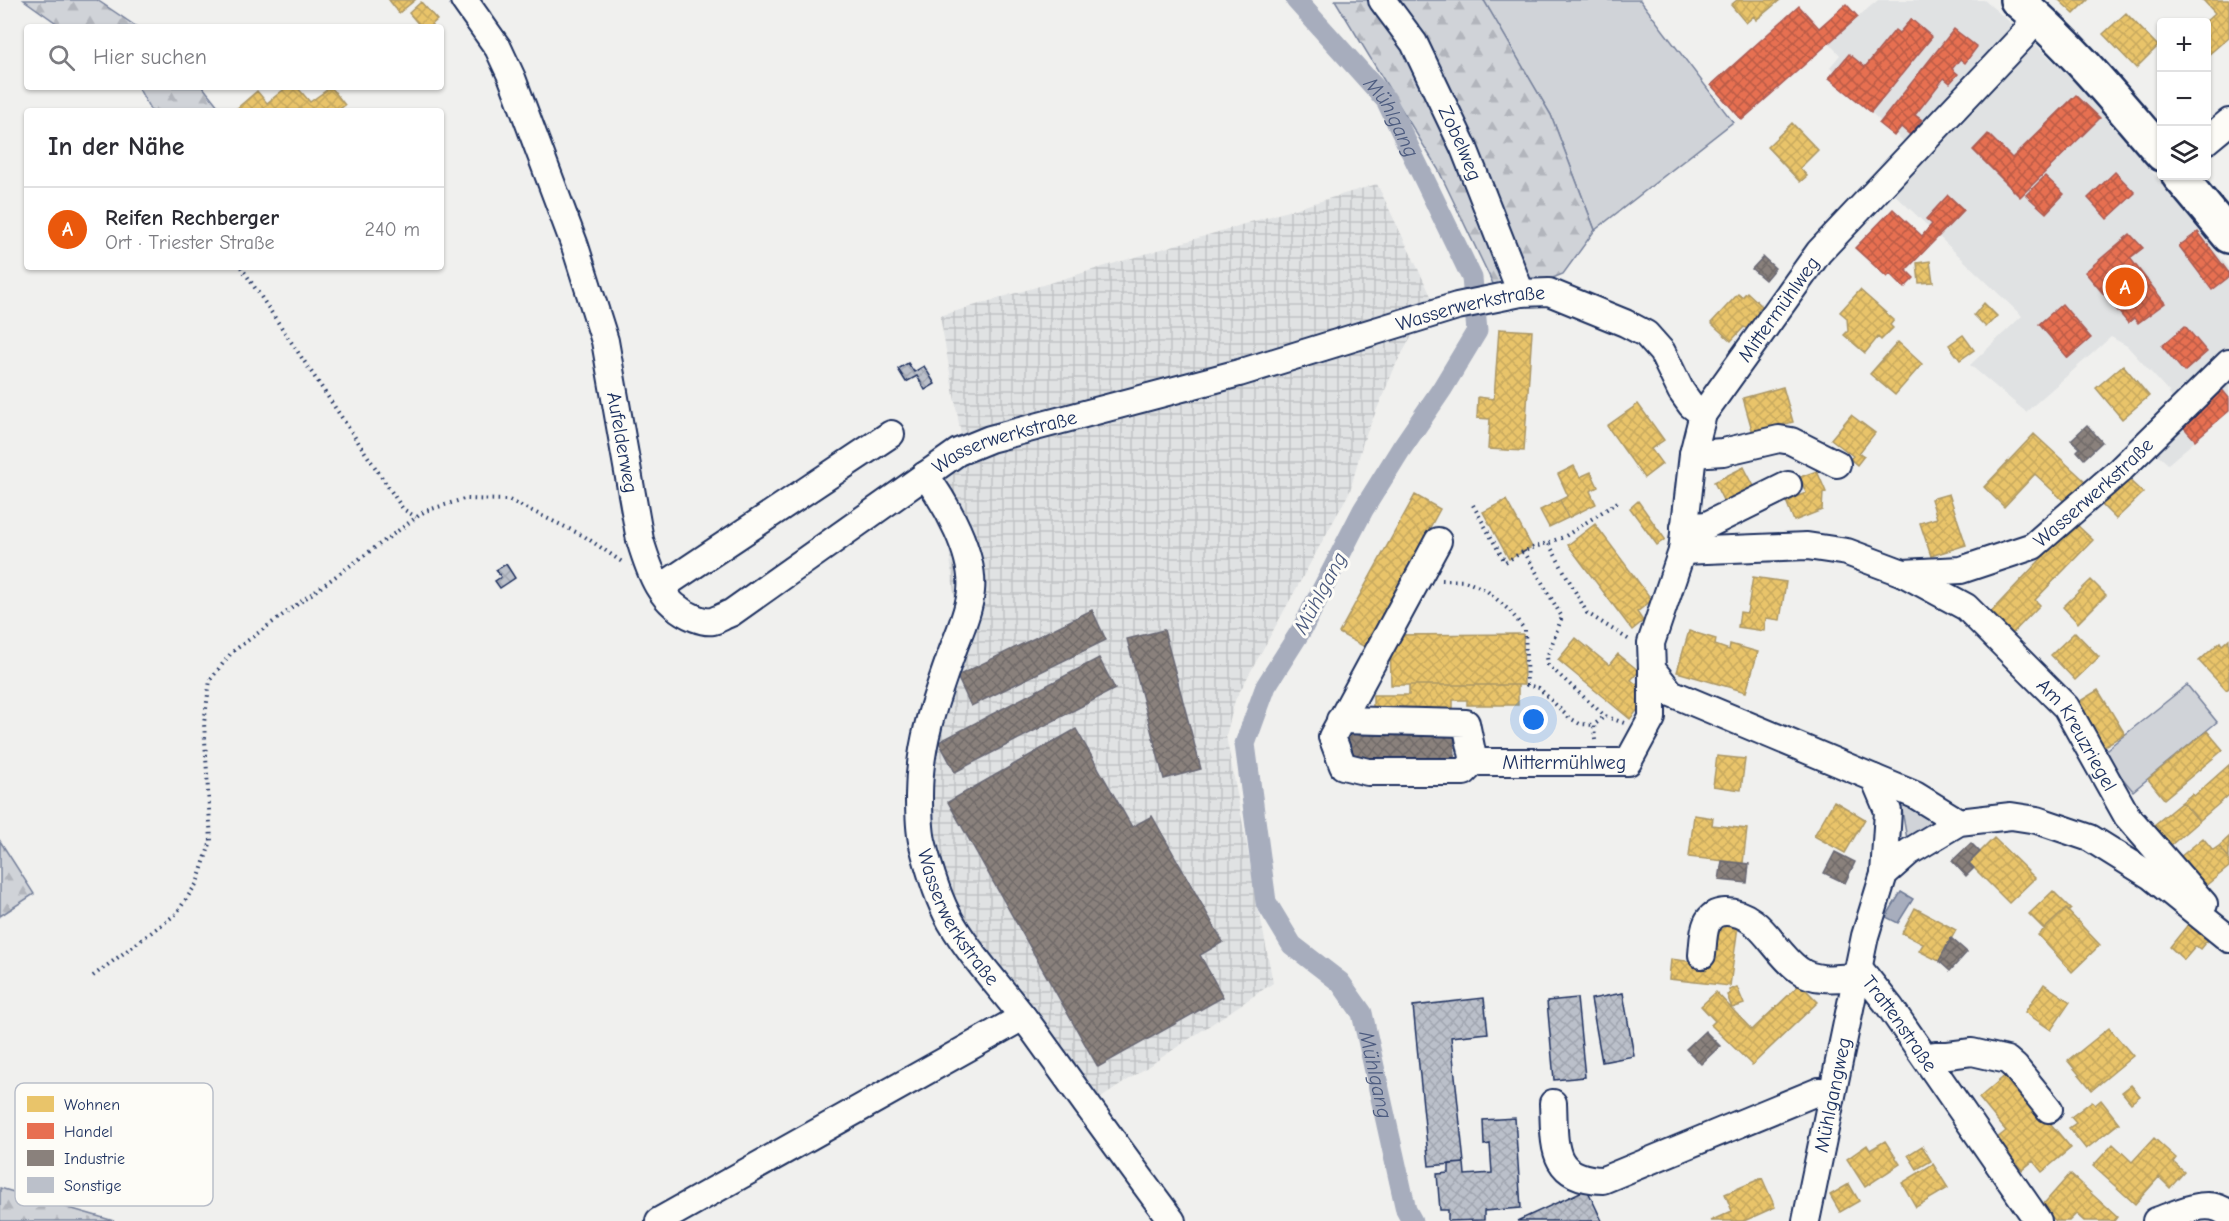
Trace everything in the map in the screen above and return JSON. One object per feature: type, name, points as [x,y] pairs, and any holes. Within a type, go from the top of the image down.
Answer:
[{"type":"main road","points":[[2027,9],[2092,74],[2157,148]]},
{"type":"main road","points":[[2182,180],[2228,233]]},
{"type":"street","name":"Aufelderweg","points":[[464,0],[498,48],[512,78],[586,279],[605,341],[640,540],[648,570],[679,612],[699,620],[712,621],[731,613],[925,475]]},
{"type":"street","name":"Zobelweg","points":[[1382,0],[1414,43],[1459,137],[1509,296]]},
{"type":"street","name":"Mittermühlweg","points":[[1438,541],[1332,737],[1342,766],[1368,772],[1464,772],[1474,762],[1628,762],[1652,718],[1651,643],[1683,539],[1693,454],[1703,414],[1819,252],[2022,37],[2027,9]]},
{"type":"street","points":[[2211,137],[2229,122]]},
{"type":"street","name":"Wasserwerkstraße","points":[[1172,1221],[1023,1017],[964,941],[950,921],[941,902],[922,839],[919,774],[926,729],[968,608],[972,590],[970,569],[954,524],[925,475],[958,452],[990,439],[1239,373],[1457,306],[1509,296],[1549,292],[1646,334],[1662,352],[1681,391],[1691,405],[1703,414]]},
{"type":"street","name":"Wasserwerkstraße","points":[[1683,539],[1807,546],[1847,552],[1903,573],[1961,570],[2033,546],[2120,470],[2229,363]]},
{"type":"street","points":[[660,588],[891,434]]},
{"type":"street","points":[[1693,454],[1723,453],[1779,439],[1791,441],[1837,465]]},
{"type":"street","points":[[1683,539],[1788,485]]},
{"type":"street","name":"Am Kreuzriegel","points":[[1903,573],[1966,607],[2066,707],[2127,816],[2211,911],[2223,934]]},
{"type":"street","points":[[1652,662],[1671,693],[1915,795],[1959,822]]},
{"type":"street","name":"Mittermühlweg","points":[[1340,720],[1467,723],[1474,762]]},
{"type":"street","points":[[1874,778],[1888,811],[1884,874]]},
{"type":"street","points":[[1884,874],[1910,852],[1959,822],[2012,816],[2037,820],[2090,838],[2151,876],[2223,934]]},
{"type":"street","name":"Trattenstraße","points":[[1884,874],[1865,936],[1858,972],[1928,1060],[2038,1221]]},
{"type":"street","points":[[1702,955],[1704,934],[1709,918],[1716,913],[1730,912],[1757,925],[1800,971],[1816,977],[1858,972]]},
{"type":"street","name":"Mühlgangweg","points":[[1806,1221],[1858,972]]},
{"type":"street","points":[[659,1221],[1023,1017]]},
{"type":"street","points":[[1928,1060],[1935,1055],[1972,1052],[2007,1060],[2049,1109]]},
{"type":"street","points":[[1553,1103],[1555,1149],[1558,1159],[1564,1167],[1580,1176],[1602,1180],[1819,1091],[1832,1092]]},
{"type":"street","points":[[2156,1221],[2204,1206],[2217,1206],[2229,1215]]},
{"type":"path","points":[[242,270],[403,509],[416,517]]},
{"type":"path","points":[[93,976],[176,914],[197,883],[211,841],[204,723],[210,680],[232,652],[416,517],[425,511],[464,499],[510,500],[584,536],[660,588]]},
{"type":"path","points":[[1473,505],[1505,562],[1524,551],[1564,537],[1619,501]]},
{"type":"path","points":[[1549,544],[1587,613],[1652,662]]},
{"type":"path","points":[[1524,551],[1562,617],[1546,657],[1548,666],[1605,716],[1623,724],[1634,720],[1652,705]]},
{"type":"path","points":[[1420,573],[1437,580],[1465,581],[1486,590],[1510,611],[1525,630],[1527,685],[1539,688],[1568,717],[1581,724],[1594,724],[1605,716]]},
{"type":"path","points":[[1594,724],[1596,762]]},
{"type":"shaded area","points":[[1878,0],[1984,0],[2031,40],[2097,103],[2229,268],[2229,412],[2168,464],[2144,442],[2180,408],[2169,392],[2127,346],[2111,337],[2026,412],[1970,365],[2022,316],[1889,189],[1909,146],[1834,80],[1839,75],[1830,67],[1840,55],[1828,42]]},
{"type":"shaded area","points":[[1377,184],[1433,300],[1397,362],[1363,442],[1350,491],[1235,700],[1226,736],[1273,983],[1080,1112],[942,933],[909,834],[912,727],[955,602],[948,539],[910,474],[962,441],[940,316]]},
{"type":"green space","points":[[24,0],[97,0],[133,24],[58,24]]},
{"type":"green space","points":[[1335,0],[1483,0],[1485,2],[1551,115],[1595,230],[1563,274],[1545,281],[1496,290],[1438,169]]},
{"type":"green space","points":[[1483,0],[1640,0],[1733,122],[1595,230],[1551,115]]},
{"type":"green space","points":[[140,90],[205,90],[220,108],[149,108]]},
{"type":"green space","points":[[2187,685],[2217,722],[2133,791],[2102,753]]},
{"type":"green space","points":[[1901,804],[1943,825],[1908,845]]},
{"type":"green space","points":[[0,841],[34,894],[0,916]]},
{"type":"green space","points":[[0,1188],[15,1192],[15,1206],[62,1206],[114,1221],[0,1221]]},
{"type":"water","points":[[1901,892],[1913,899],[1898,923],[1886,917]]},
{"type":"building: Wohnen","points":[[389,0],[415,0],[399,13]]},
{"type":"building: Wohnen","points":[[1737,0],[1780,0],[1756,20],[1754,16],[1746,23],[1731,5]]},
{"type":"building: Wohnen","points":[[2059,0],[2088,0],[2074,14]]},
{"type":"building: Wohnen","points":[[2203,0],[2229,0],[2229,37],[2211,53],[2209,18],[2215,13]]},
{"type":"building: Wohnen","points":[[421,2],[437,20],[432,24],[418,24],[409,13]]},
{"type":"building: Wohnen","points":[[2126,13],[2157,47],[2136,68],[2103,34]]},
{"type":"building: Wohnen","points":[[283,90],[300,90],[310,102],[327,90],[333,90],[345,105],[341,108],[237,108],[257,91],[267,103]]},
{"type":"building: Wohnen","points":[[1792,123],[1818,150],[1800,168],[1807,176],[1800,182],[1767,147]]},
{"type":"building: Wohnen","points":[[1930,261],[1933,282],[1919,283],[1917,263]]},
{"type":"building: Wohnen","points":[[1860,290],[1894,320],[1890,325],[1893,328],[1881,340],[1878,337],[1865,353],[1844,335],[1848,331],[1847,318],[1840,312]]},
{"type":"building: Wohnen","points":[[1747,292],[1762,306],[1757,311],[1761,314],[1731,341],[1711,323],[1738,294],[1742,297]]},
{"type":"building: Wohnen","points":[[1984,303],[1997,316],[1986,327],[1974,315]]},
{"type":"building: Wohnen","points":[[1499,329],[1532,331],[1524,451],[1488,449],[1490,419],[1477,418],[1478,397],[1494,399]]},
{"type":"building: Wohnen","points":[[1963,335],[1974,350],[1960,360],[1949,345]]},
{"type":"building: Wohnen","points":[[1898,342],[1922,364],[1895,395],[1870,374]]},
{"type":"building: Wohnen","points":[[2123,365],[2149,396],[2122,419],[2096,388]]},
{"type":"building: Wohnen","points":[[1783,387],[1793,422],[1753,433],[1743,398]]},
{"type":"building: Wohnen","points":[[1638,404],[1664,440],[1651,449],[1662,464],[1644,478],[1607,426]]},
{"type":"building: Wohnen","points":[[1851,415],[1875,433],[1859,453],[1864,456],[1857,465],[1850,459],[1853,456],[1831,439]]},
{"type":"building: Wohnen","points":[[2034,434],[2086,482],[2066,503],[2035,474],[2004,507],[1984,487]]},
{"type":"building: Wohnen","points":[[1574,466],[1580,477],[1591,472],[1598,487],[1590,491],[1596,504],[1568,518],[1560,500],[1568,496],[1558,474]]},
{"type":"building: Wohnen","points":[[1744,467],[1758,494],[1728,510],[1714,482]]},
{"type":"building: Wohnen","points":[[1817,471],[1826,492],[1823,493],[1822,510],[1794,521],[1786,501],[1806,493],[1800,477]]},
{"type":"building: Wohnen","points":[[2125,476],[2143,493],[2116,519],[2099,502]]},
{"type":"building: Wohnen","points":[[1949,494],[1966,545],[1931,556],[1920,523],[1937,518],[1931,499]]},
{"type":"building: Wohnen","points":[[1415,495],[1440,509],[1365,647],[1339,633]]},
{"type":"building: Wohnen","points":[[1506,500],[1532,547],[1509,559],[1483,512]]},
{"type":"building: Wohnen","points":[[1560,500],[1568,518],[1549,527],[1540,510]]},
{"type":"building: Wohnen","points":[[1638,501],[1665,539],[1657,545],[1630,508]]},
{"type":"building: Wohnen","points":[[2075,523],[2093,540],[2035,600],[2040,605],[2007,639],[1985,618]]},
{"type":"building: Wohnen","points":[[1595,524],[1652,600],[1637,612],[1643,621],[1632,630],[1568,545]]},
{"type":"building: Wohnen","points":[[1753,577],[1786,582],[1780,620],[1766,618],[1764,631],[1738,627],[1740,612],[1747,613]]},
{"type":"building: Wohnen","points":[[2091,580],[2106,595],[2078,623],[2063,607]]},
{"type":"building: Wohnen","points":[[1689,631],[1716,639],[1715,645],[1729,650],[1730,644],[1758,652],[1746,692],[1677,672]]},
{"type":"building: Wohnen","points":[[2075,632],[2099,657],[2075,680],[2051,655]]},
{"type":"building: Wohnen","points":[[1523,634],[1524,685],[1391,685],[1390,635]]},
{"type":"building: Wohnen","points":[[1576,638],[1609,665],[1618,654],[1639,671],[1631,680],[1650,695],[1630,719],[1558,660]]},
{"type":"building: Wohnen","points":[[2229,639],[2229,688],[2226,690],[2199,661],[2220,642],[2222,645]]},
{"type":"building: Wohnen","points":[[1409,685],[1518,685],[1518,705],[1467,705],[1467,700],[1453,700],[1453,714],[1373,714],[1373,695],[1409,695]]},
{"type":"building: Wohnen","points":[[2098,690],[2125,734],[2099,749],[2072,706]]},
{"type":"building: Wohnen","points":[[2207,731],[2223,750],[2164,799],[2148,779]]},
{"type":"building: Wohnen","points":[[1717,756],[1745,759],[1741,790],[1713,786]]},
{"type":"building: Wohnen","points":[[2229,765],[2229,795],[2199,821],[2182,802],[2192,794],[2194,796]]},
{"type":"building: Wohnen","points":[[1834,801],[1865,819],[1845,853],[1814,836]]},
{"type":"building: Wohnen","points":[[2182,802],[2199,821],[2171,845],[2154,825]]},
{"type":"building: Wohnen","points":[[1694,815],[1713,818],[1712,825],[1747,829],[1743,863],[1689,857]]},
{"type":"building: Wohnen","points":[[2229,837],[2229,858],[2219,846]]},
{"type":"building: Wohnen","points":[[1994,838],[2035,878],[2009,903],[1969,863]]},
{"type":"building: Wohnen","points":[[2203,838],[2213,850],[2219,846],[2229,858],[2229,867],[2204,887],[2180,857]]},
{"type":"building: Wohnen","points":[[2053,891],[2071,909],[2069,911],[2066,909],[2044,929],[2029,914]]},
{"type":"building: Wohnen","points":[[1915,908],[1956,930],[1939,961],[1919,951],[1923,944],[1902,933]]},
{"type":"building: Wohnen","points":[[2066,909],[2100,945],[2072,972],[2038,935]]},
{"type":"building: Wohnen","points":[[2190,922],[2209,938],[2200,949],[2196,946],[2184,960],[2170,947]]},
{"type":"building: Wohnen","points":[[1715,923],[1738,926],[1730,986],[1669,979],[1671,959],[1710,964]]},
{"type":"building: Wohnen","points":[[1800,984],[1818,1002],[1752,1065],[1711,1025],[1715,1021],[1701,1006],[1716,992],[1752,1030]]},
{"type":"building: Wohnen","points":[[2044,984],[2070,1002],[2051,1030],[2025,1012]]},
{"type":"building: Wohnen","points":[[1737,987],[1744,1004],[1732,1008],[1727,995],[1730,994],[1729,990]]},
{"type":"building: Wohnen","points":[[2109,1028],[2133,1056],[2092,1090],[2068,1061]]},
{"type":"building: Wohnen","points":[[2008,1073],[2071,1148],[2042,1172],[2033,1161],[2022,1170],[1996,1139],[2006,1131],[1979,1098]]},
{"type":"building: Wohnen","points":[[2131,1085],[2140,1096],[2131,1103],[2122,1092]]},
{"type":"building: Wohnen","points":[[2101,1100],[2119,1123],[2086,1149],[2069,1128],[2076,1123],[2071,1117],[2092,1101],[2095,1105]]},
{"type":"building: Wohnen","points":[[2154,1138],[2176,1158],[2173,1162],[2184,1172],[2170,1188],[2159,1177],[2135,1204],[2093,1166],[2113,1144],[2132,1162]]},
{"type":"building: Wohnen","points":[[1885,1141],[1900,1164],[1865,1187],[1847,1159],[1867,1145],[1870,1150]]},
{"type":"building: Wohnen","points":[[1922,1146],[1931,1161],[1917,1169],[1908,1155]]},
{"type":"building: Wohnen","points":[[1933,1164],[1948,1188],[1916,1207],[1902,1183]]},
{"type":"building: Wohnen","points":[[2070,1174],[2117,1217],[2114,1221],[2084,1221],[2076,1214],[2069,1221],[2056,1221],[2041,1207]]},
{"type":"building: Wohnen","points":[[1762,1178],[1775,1207],[1744,1221],[1710,1221],[1732,1211],[1725,1194]]},
{"type":"building: Wohnen","points":[[1849,1184],[1859,1201],[1840,1212],[1830,1195]]},
{"type":"building: Handel","points":[[1846,4],[1858,17],[1742,120],[1711,85],[1799,6],[1819,28]]},
{"type":"building: Handel","points":[[1911,19],[1932,37],[1871,112],[1829,78],[1849,54],[1865,67],[1895,30],[1899,33]]},
{"type":"building: Handel","points":[[1954,29],[1977,47],[1965,63],[1960,59],[1952,69],[1958,74],[1950,83],[1944,78],[1915,115],[1922,120],[1910,135],[1901,127],[1894,136],[1879,124]]},
{"type":"building: Handel","points":[[2076,95],[2100,118],[2020,197],[1973,150],[1988,134],[2012,158]]},
{"type":"building: Handel","points":[[2115,172],[2135,193],[2107,219],[2088,198]]},
{"type":"building: Handel","points":[[2045,176],[2064,194],[2046,213],[2026,195]]},
{"type":"building: Handel","points":[[1948,195],[1964,210],[1906,270],[1914,278],[1904,288],[1890,274],[1887,277],[1855,248],[1893,209],[1922,236],[1932,224],[1926,219]]},
{"type":"building: Handel","points":[[2198,232],[2229,273],[2229,277],[2212,290],[2179,246]]},
{"type":"building: Handel","points":[[2130,234],[2143,248],[2130,258],[2165,303],[2138,323],[2134,318],[2128,323],[2085,272]]},
{"type":"building: Handel","points":[[2062,304],[2091,338],[2068,358],[2039,324]]},
{"type":"building: Handel","points":[[2185,326],[2207,352],[2184,372],[2162,346]]},
{"type":"building: Handel","points":[[2220,387],[2229,398],[2229,411],[2195,440],[2179,422]]},
{"type":"building: Industrie","points":[[1763,257],[1775,268],[1765,280],[1752,269]]},
{"type":"building: Industrie","points":[[2087,425],[2102,442],[2084,459],[2077,451],[2080,448],[2071,440]]},
{"type":"building: Industrie","points":[[1092,610],[1106,640],[971,706],[957,676]]},
{"type":"building: Industrie","points":[[1164,630],[1201,769],[1164,779],[1127,639]]},
{"type":"building: Industrie","points":[[1099,658],[1115,689],[955,772],[939,742]]},
{"type":"building: Industrie","points":[[1076,729],[1132,827],[1152,816],[1223,942],[1200,955],[1223,997],[1098,1067],[948,802]]},
{"type":"building: Industrie","points":[[1454,731],[1455,762],[1348,764],[1348,732]]},
{"type":"building: Industrie","points":[[1971,843],[1980,852],[1969,863],[1974,868],[1966,876],[1952,861]]},
{"type":"building: Industrie","points":[[1835,852],[1855,862],[1845,883],[1824,873]]},
{"type":"building: Industrie","points":[[1722,861],[1749,864],[1747,883],[1719,880]]},
{"type":"building: Industrie","points":[[1951,938],[1967,952],[1950,971],[1939,961]]},
{"type":"building: Industrie","points":[[1705,1031],[1720,1046],[1701,1064],[1686,1049]]},
{"type":"building: Sonstige","points":[[908,363],[914,372],[924,366],[935,384],[925,390],[917,376],[906,382],[898,369]]},
{"type":"building: Sonstige","points":[[506,564],[515,578],[500,588],[495,581],[501,577],[496,570]]},
{"type":"building: Sonstige","points":[[1623,993],[1634,1056],[1602,1062],[1591,999]]},
{"type":"building: Sonstige","points":[[1484,998],[1488,1033],[1451,1037],[1464,1163],[1429,1166],[1413,1006]]},
{"type":"building: Sonstige","points":[[1577,998],[1585,1077],[1554,1080],[1547,1001]]},
{"type":"building: Sonstige","points":[[1515,1118],[1521,1208],[1484,1211],[1484,1220],[1448,1221],[1448,1210],[1440,1210],[1437,1174],[1449,1173],[1449,1164],[1464,1163],[1465,1175],[1492,1173],[1490,1144],[1484,1145],[1483,1120]]},
{"type":"building: Sonstige","points":[[1587,1189],[1602,1221],[1517,1221]]},
{"type":"waterway","name":"Mühlgang","points":[[1296,0],[1386,100],[1472,278],[1477,331],[1363,510],[1302,629],[1266,686],[1245,744],[1266,902],[1292,945],[1340,982],[1362,1013],[1406,1210],[1412,1221]]},
{"type":"place","name":"Reifen Rechberger","points":[[2125,287]]}]
